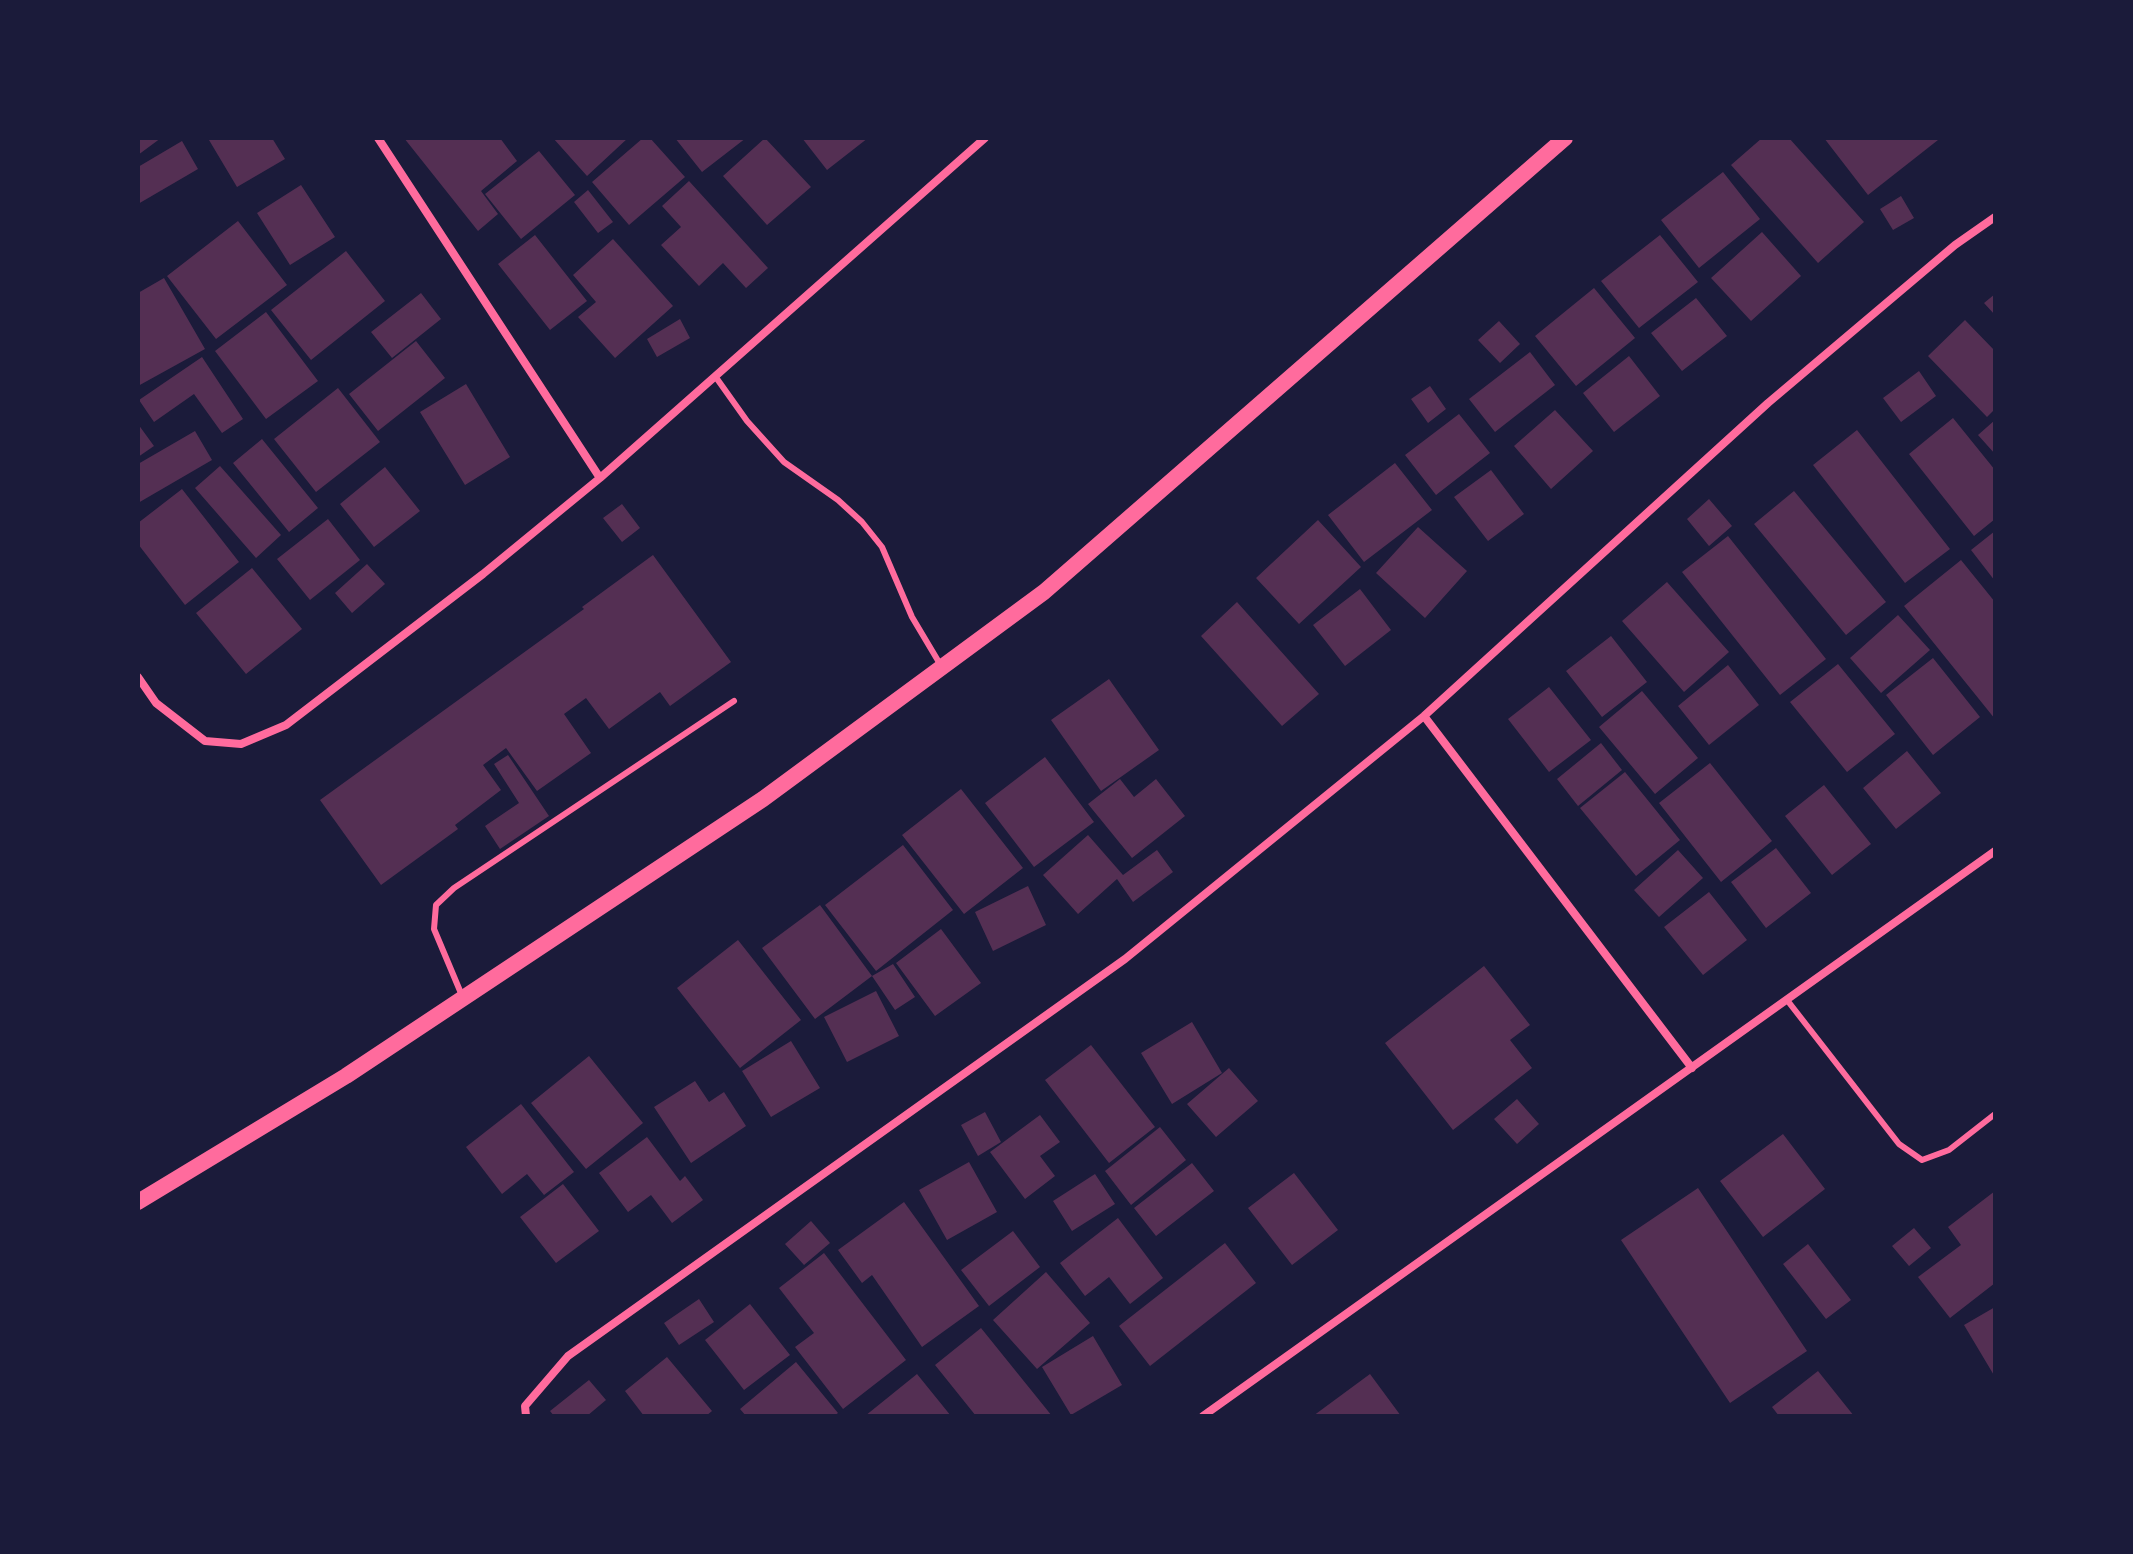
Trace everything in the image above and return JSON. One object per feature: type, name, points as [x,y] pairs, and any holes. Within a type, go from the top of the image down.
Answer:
[{"type":"main road","points":[[138,1202],[346,1076],[763,799],[1044,592],[1565,138]]},
{"type":"street","points":[[378,138],[600,478]]},
{"type":"street","points":[[138,677],[156,703],[205,741],[241,744],[286,725],[483,574],[600,478],[985,138]]},
{"type":"street","points":[[526,1416],[525,1406],[568,1356],[1125,959],[1424,716],[1768,403],[1955,245],[1995,217]]},
{"type":"street","points":[[1424,716],[1692,1068]]},
{"type":"street","points":[[1203,1416],[1995,851]]},
{"type":"lane","points":[[715,376],[747,421],[784,462],[838,500],[862,522],[882,547],[912,617],[942,667]]},
{"type":"lane","points":[[463,998],[434,929],[436,905],[454,888],[734,701]]},
{"type":"lane","points":[[1787,1000],[1899,1144],[1922,1160],[1949,1150],[1995,1114]]},
{"type":"building","points":[[138,138],[161,138],[138,155]]},
{"type":"building","points":[[272,138],[285,159],[237,187],[209,140]]},
{"type":"building","points":[[404,138],[500,138],[517,161],[481,191],[498,214],[478,231]]},
{"type":"building","points":[[553,138],[628,138],[587,176]]},
{"type":"building","points":[[643,138],[650,138],[685,177],[629,225],[592,182]]},
{"type":"building","points":[[675,138],[746,138],[702,172]]},
{"type":"building","points":[[765,138],[811,187],[767,225],[723,176]]},
{"type":"building","points":[[802,138],[868,138],[827,170]]},
{"type":"building","points":[[1762,138],[1789,138],[1864,222],[1818,263],[1731,165]]},
{"type":"building","points":[[1824,138],[1936,138],[1938,140],[1868,195]]},
{"type":"building","points":[[182,141],[198,169],[138,204],[138,167]]},
{"type":"building","points":[[539,151],[575,195],[521,239],[485,194]]},
{"type":"building","points":[[1723,172],[1760,219],[1699,268],[1661,220]]},
{"type":"building","points":[[689,181],[768,268],[746,288],[723,263],[699,286],[661,245],[681,227],[662,206]]},
{"type":"building","points":[[301,185],[335,237],[290,265],[257,213]]},
{"type":"building","points":[[588,190],[613,222],[598,233],[574,202]]},
{"type":"building","points":[[1901,196],[1914,218],[1893,230],[1880,209]]},
{"type":"building","points":[[238,221],[287,285],[216,339],[167,276]]},
{"type":"building","points":[[1762,232],[1801,276],[1751,321],[1711,278]]},
{"type":"building","points":[[535,235],[587,301],[550,330],[498,264]]},
{"type":"building","points":[[1660,235],[1698,282],[1639,328],[1601,281]]},
{"type":"building","points":[[613,239],[673,306],[615,358],[578,317],[596,302],[573,275]]},
{"type":"building","points":[[346,251],[385,301],[311,360],[271,310]]},
{"type":"building","points":[[164,278],[205,349],[138,386],[138,293]]},
{"type":"building","points":[[1594,288],[1635,338],[1576,386],[1535,336]]},
{"type":"building","points":[[421,293],[441,319],[392,358],[371,332]]},
{"type":"building","points":[[1995,294],[1995,315],[1984,303]]},
{"type":"building","points":[[1696,298],[1727,336],[1682,371],[1651,333]]},
{"type":"building","points":[[266,312],[318,381],[266,419],[215,351]]},
{"type":"building","points":[[680,319],[690,338],[657,357],[647,339]]},
{"type":"building","points":[[1965,320],[1995,351],[1995,409],[1987,417],[1928,356]]},
{"type":"building","points":[[1499,321],[1520,344],[1500,363],[1478,340]]},
{"type":"building","points":[[416,341],[445,378],[378,431],[349,394]]},
{"type":"building","points":[[1530,352],[1555,385],[1495,432],[1469,399]]},
{"type":"building","points":[[1629,356],[1660,396],[1614,432],[1583,393]]},
{"type":"building","points":[[202,357],[243,419],[222,433],[194,394],[154,422],[139,400]]},
{"type":"building","points":[[1919,371],[1936,396],[1901,422],[1883,398]]},
{"type":"building","points":[[466,384],[510,457],[465,485],[420,412]]},
{"type":"building","points":[[1430,386],[1446,409],[1428,423],[1411,399]]},
{"type":"building","points":[[338,388],[380,442],[316,492],[274,439]]},
{"type":"building","points":[[1555,410],[1593,451],[1551,489],[1514,446]]},
{"type":"building","points":[[1459,414],[1490,453],[1436,495],[1405,455]]},
{"type":"building","points":[[1953,418],[1995,470],[1995,519],[1974,536],[1909,454]]},
{"type":"building","points":[[1995,420],[1995,454],[1978,435]]},
{"type":"building","points":[[138,424],[154,446],[138,457]]},
{"type":"building","points":[[1857,430],[1950,549],[1905,583],[1813,465]]},
{"type":"building","points":[[195,431],[212,460],[138,503],[138,464]]},
{"type":"building","points":[[262,439],[318,508],[289,532],[233,463]]},
{"type":"building","points":[[1395,463],[1432,510],[1364,562],[1328,515]]},
{"type":"building","points":[[220,466],[281,535],[256,558],[195,488]]},
{"type":"building","points":[[385,467],[420,511],[374,547],[340,504]]},
{"type":"building","points":[[1491,470],[1524,514],[1488,541],[1454,497]]},
{"type":"building","points":[[182,489],[239,562],[185,605],[138,544],[138,523]]},
{"type":"building","points":[[1794,491],[1886,602],[1846,635],[1754,524]]},
{"type":"building","points":[[1709,499],[1732,526],[1709,546],[1687,519]]},
{"type":"building","points":[[622,504],[640,528],[622,542],[603,518]]},
{"type":"building","points":[[328,519],[360,560],[310,600],[277,559]]},
{"type":"building","points":[[1318,520],[1361,567],[1299,624],[1256,578]]},
{"type":"building","points":[[1418,527],[1467,571],[1425,618],[1376,573]]},
{"type":"building","points":[[1995,531],[1995,581],[1971,550]]},
{"type":"building","points":[[1728,536],[1826,659],[1780,695],[1682,572]]},
{"type":"building","points":[[653,555],[731,662],[670,706],[660,692],[609,729],[586,698],[564,714],[591,753],[537,791],[506,748],[483,765],[501,790],[455,825],[458,829],[381,885],[320,800],[584,609],[582,607]]},
{"type":"building","points":[[1961,560],[1995,602],[1995,719],[1904,606]]},
{"type":"building","points":[[367,564],[385,584],[352,613],[335,593]]},
{"type":"building","points":[[252,568],[302,629],[246,674],[196,613]]},
{"type":"building","points":[[1667,582],[1729,652],[1684,692],[1622,621]]},
{"type":"building","points":[[1360,589],[1391,630],[1345,666],[1313,625]]},
{"type":"building","points":[[1237,602],[1319,694],[1282,726],[1201,636]]},
{"type":"building","points":[[1898,615],[1930,650],[1881,693],[1850,658]]},
{"type":"building","points":[[1611,636],[1647,682],[1602,717],[1566,671]]},
{"type":"building","points":[[1933,658],[1980,717],[1933,755],[1886,695]]},
{"type":"building","points":[[1838,664],[1895,734],[1847,772],[1790,702]]},
{"type":"building","points":[[1728,665],[1759,705],[1709,745],[1678,706]]},
{"type":"building","points":[[1109,679],[1159,750],[1101,791],[1051,720]]},
{"type":"building","points":[[1549,687],[1591,740],[1549,772],[1508,719]]},
{"type":"building","points":[[1642,691],[1698,758],[1655,794],[1599,727]]},
{"type":"building","points":[[1601,743],[1622,770],[1578,806],[1557,779]]},
{"type":"building","points":[[1907,751],[1941,793],[1896,829],[1863,788]]},
{"type":"building","points":[[508,755],[549,816],[500,849],[485,826],[519,803],[494,764]]},
{"type":"building","points":[[1045,757],[1094,822],[1034,867],[985,803]]},
{"type":"building","points":[[1710,763],[1772,841],[1721,882],[1659,803]]},
{"type":"building","points":[[1625,772],[1680,840],[1636,876],[1580,808]]},
{"type":"building","points":[[1120,779],[1134,797],[1156,779],[1185,816],[1132,858],[1088,804]]},
{"type":"building","points":[[1824,785],[1871,844],[1832,875],[1785,816]]},
{"type":"building","points":[[961,789],[1023,868],[964,914],[902,835]]},
{"type":"building","points":[[1088,835],[1123,875],[1157,850],[1173,872],[1133,902],[1117,879],[1078,914],[1043,875]]},
{"type":"building","points":[[903,845],[953,910],[876,971],[825,905]]},
{"type":"building","points":[[1776,848],[1811,893],[1766,928],[1731,882]]},
{"type":"building","points":[[1678,850],[1703,878],[1659,917],[1634,890]]},
{"type":"building","points":[[1028,886],[1046,925],[993,951],[975,912]]},
{"type":"building","points":[[1709,892],[1747,940],[1703,975],[1664,927]]},
{"type":"building","points":[[820,905],[872,976],[815,1019],[762,948]]},
{"type":"building","points":[[941,929],[981,983],[935,1016],[896,963]]},
{"type":"building","points":[[738,940],[801,1020],[740,1068],[677,988]]},
{"type":"building","points":[[893,964],[915,997],[895,1010],[872,976]]},
{"type":"building","points":[[1484,966],[1530,1025],[1510,1040],[1532,1068],[1453,1130],[1385,1043]]},
{"type":"building","points":[[876,991],[899,1036],[847,1062],[824,1017]]},
{"type":"building","points":[[1192,1022],[1222,1073],[1172,1104],[1141,1053]]},
{"type":"building","points":[[791,1041],[820,1088],[771,1117],[742,1071]]},
{"type":"building","points":[[1091,1045],[1155,1127],[1109,1163],[1045,1080]]},
{"type":"building","points":[[589,1056],[643,1123],[586,1169],[531,1103]]},
{"type":"building","points":[[1229,1068],[1258,1101],[1216,1137],[1187,1104]]},
{"type":"building","points":[[695,1081],[709,1102],[724,1092],[746,1126],[691,1163],[654,1107]]},
{"type":"building","points":[[1517,1099],[1539,1124],[1517,1144],[1494,1119]]},
{"type":"building","points":[[521,1104],[574,1172],[544,1195],[527,1174],[502,1194],[466,1147]]},
{"type":"building","points":[[985,1112],[1001,1142],[978,1156],[961,1125]]},
{"type":"building","points":[[1040,1115],[1060,1142],[1040,1156],[1055,1176],[1025,1199],[990,1152]]},
{"type":"building","points":[[1160,1127],[1186,1160],[1131,1205],[1105,1171]]},
{"type":"building","points":[[1783,1134],[1825,1189],[1763,1237],[1720,1181]]},
{"type":"building","points":[[647,1137],[680,1181],[685,1176],[703,1200],[672,1223],[651,1195],[628,1212],[599,1173]]},
{"type":"building","points":[[969,1162],[997,1212],[947,1240],[919,1190]]},
{"type":"building","points":[[1192,1163],[1214,1191],[1156,1236],[1134,1208]]},
{"type":"building","points":[[1294,1173],[1338,1230],[1292,1265],[1248,1208]]},
{"type":"building","points":[[1095,1174],[1115,1204],[1072,1231],[1053,1201]]},
{"type":"building","points":[[563,1184],[599,1231],[556,1263],[520,1217]]},
{"type":"building","points":[[1698,1188],[1807,1351],[1730,1403],[1621,1240]]},
{"type":"building","points":[[1995,1191],[1995,1283],[1950,1318],[1918,1277],[1961,1245],[1948,1227]]},
{"type":"building","points":[[904,1202],[979,1306],[922,1347],[872,1275],[862,1283],[838,1250]]},
{"type":"building","points":[[1118,1218],[1163,1278],[1130,1304],[1109,1277],[1085,1296],[1060,1263]]},
{"type":"building","points":[[811,1221],[830,1243],[804,1265],[785,1244]]},
{"type":"building","points":[[1914,1228],[1931,1248],[1909,1266],[1892,1246]]},
{"type":"building","points":[[1013,1231],[1040,1267],[989,1306],[961,1270]]},
{"type":"building","points":[[1225,1243],[1256,1283],[1150,1366],[1119,1326]]},
{"type":"building","points":[[1808,1244],[1851,1300],[1826,1319],[1783,1264]]},
{"type":"building","points":[[824,1253],[906,1360],[843,1409],[795,1347],[814,1333],[779,1288]]},
{"type":"building","points":[[1046,1272],[1090,1323],[1037,1369],[993,1320]]},
{"type":"building","points":[[699,1299],[714,1322],[679,1345],[664,1323]]},
{"type":"building","points":[[750,1304],[790,1355],[744,1390],[705,1340]]},
{"type":"building","points":[[1995,1307],[1995,1377],[1964,1325]]},
{"type":"building","points":[[981,1328],[1052,1416],[976,1416],[935,1365]]},
{"type":"building","points":[[1093,1336],[1122,1385],[1071,1415],[1042,1367]]},
{"type":"building","points":[[667,1357],[712,1411],[706,1416],[644,1416],[625,1391]]},
{"type":"building","points":[[796,1362],[838,1413],[834,1416],[746,1416],[740,1409]]},
{"type":"building","points":[[1818,1371],[1854,1416],[1779,1416],[1772,1407]]},
{"type":"building","points":[[917,1374],[951,1416],[865,1416]]},
{"type":"building","points":[[1370,1374],[1401,1416],[1313,1416]]},
{"type":"building","points":[[589,1380],[606,1400],[587,1416],[554,1416],[550,1411]]}]
